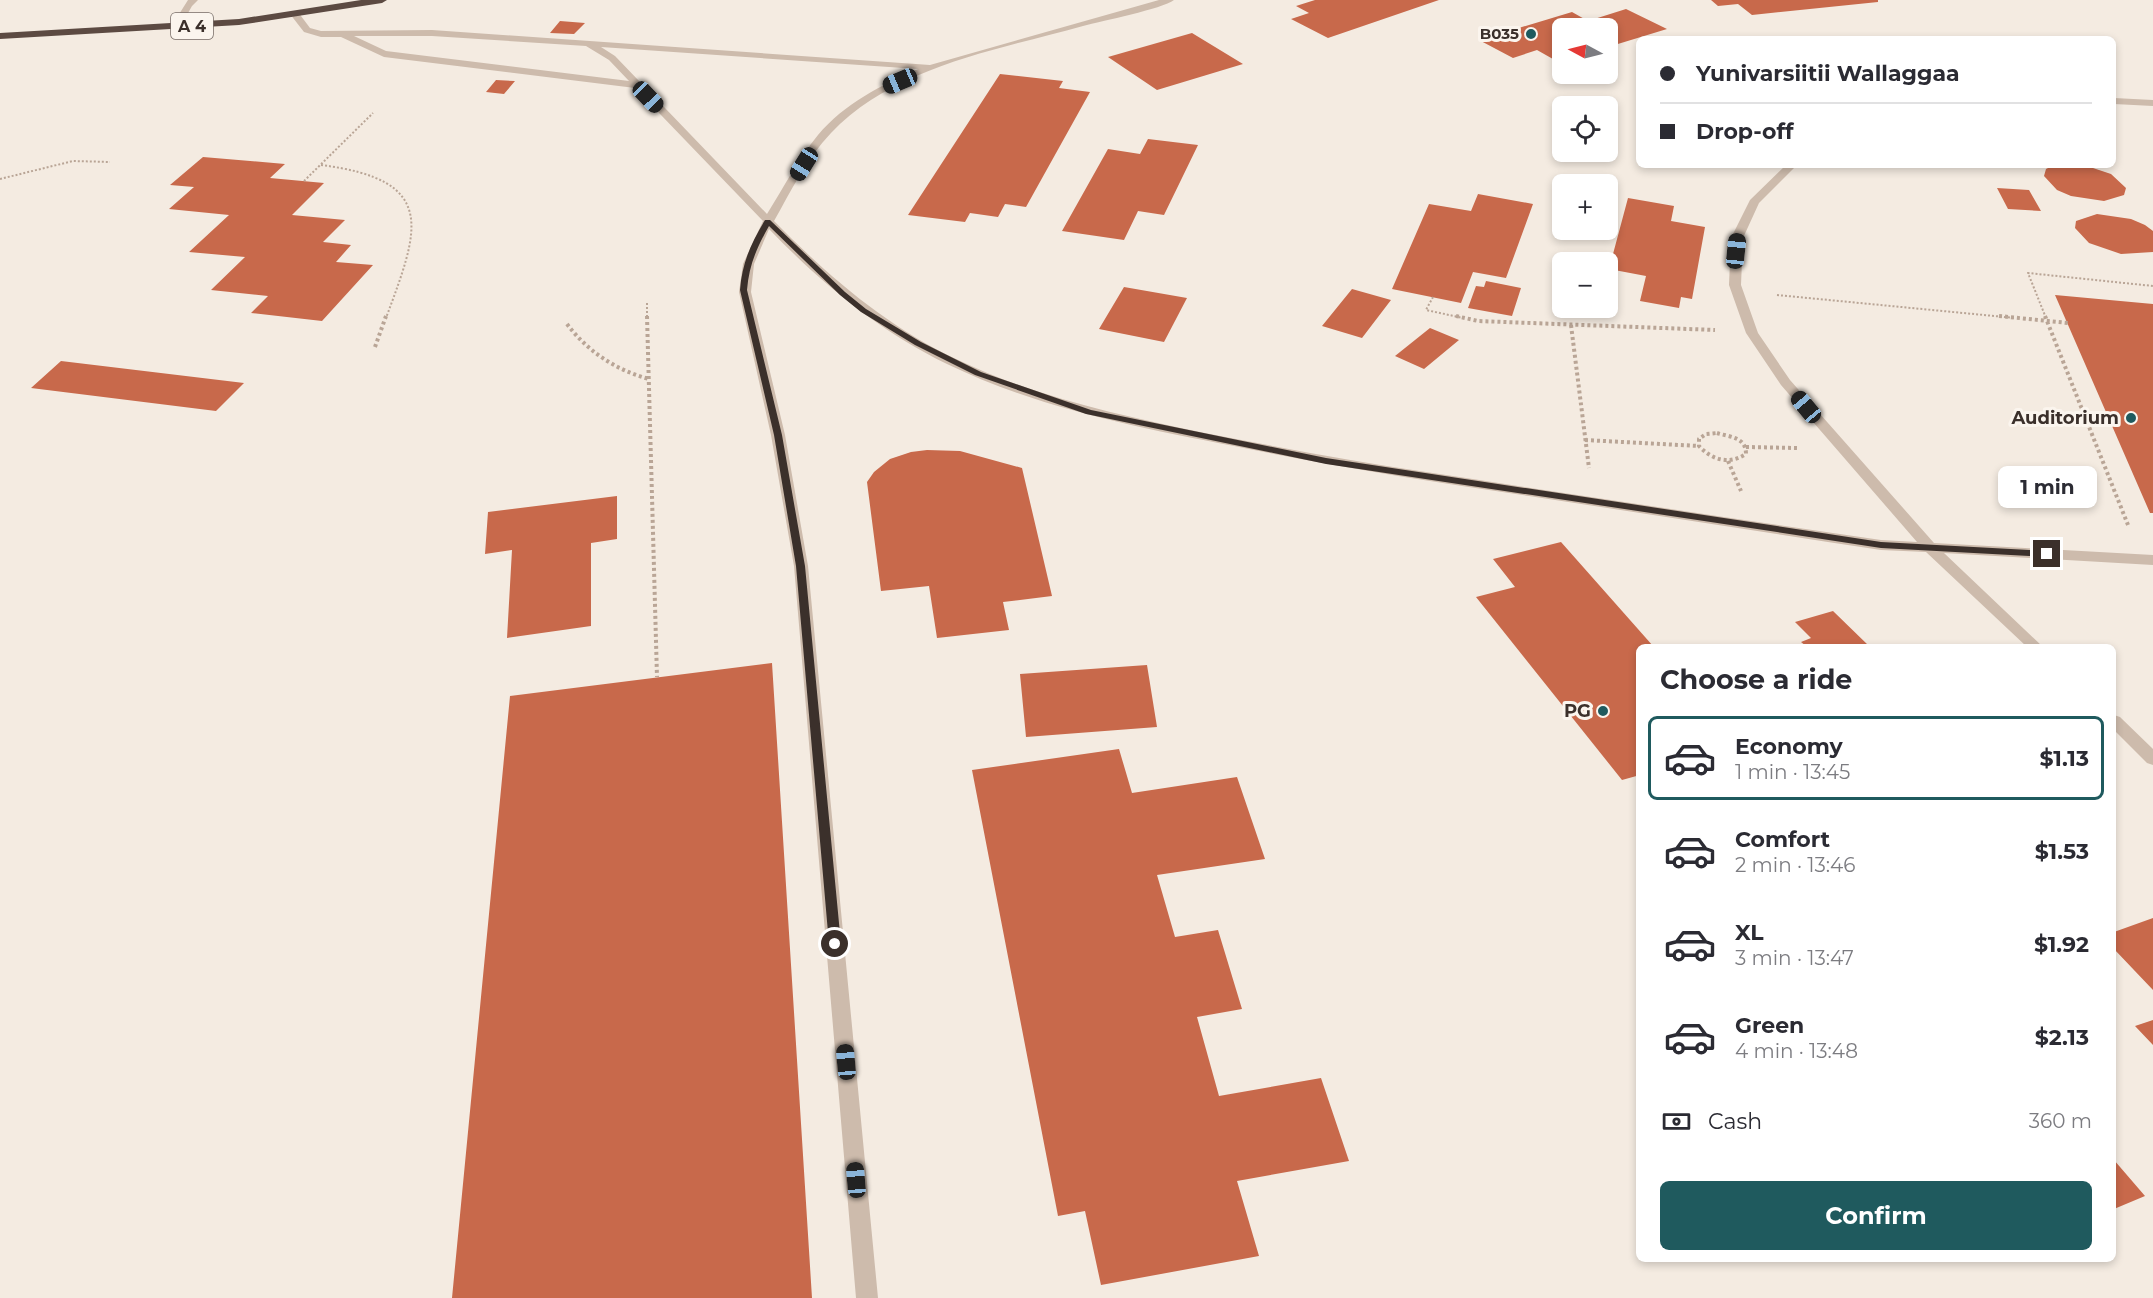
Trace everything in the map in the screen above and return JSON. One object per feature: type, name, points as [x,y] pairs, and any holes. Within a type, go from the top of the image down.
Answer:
[{"type":"highway","name":"A 4","points":[[0,36],[176,27],[295,14],[382,0]]},
{"type":"street","points":[[176,27],[185,9],[194,0]]},
{"type":"street","points":[[867,1298],[801,566],[786,474],[744,290],[745,272],[752,249],[816,145],[842,116],[881,89],[933,68],[1170,0]]},
{"type":"street","points":[[295,14],[307,30],[344,35],[411,32],[933,68]]},
{"type":"street","points":[[344,35],[384,54],[589,77],[636,85]]},
{"type":"street","points":[[589,44],[612,58],[768,222],[823,276],[864,310],[950,361],[1018,390],[1089,412],[1326,461],[1593,502],[1881,545],[2147,560]]},
{"type":"street","points":[[2116,101],[2153,102]]},
{"type":"street","points":[[1789,168],[1766,188],[1744,219],[1737,238],[1735,265],[1737,291],[1752,333],[1792,390],[1929,547],[2033,644]]},
{"type":"street","points":[[2116,724],[2153,759]]},
{"type":"path","points":[[304,181],[373,113]]},
{"type":"path","points":[[0,179],[74,161],[110,162]]},
{"type":"path","points":[[321,165],[372,175],[396,193],[408,205],[412,215],[410,244],[375,347]]},
{"type":"path","points":[[2147,560],[2028,273],[2153,286]]},
{"type":"path","points":[[1737,291],[2067,323]]},
{"type":"path","points":[[1433,297],[1426,310],[1463,319],[1752,333]]},
{"type":"path","points":[[647,303],[657,678]]},
{"type":"path","points":[[567,324],[583,344],[621,369],[649,379]]},
{"type":"path","points":[[1571,326],[1593,502]]},
{"type":"path","points":[[1706,434],[1724,434],[1741,440],[1746,447],[1746,454],[1739,460],[1728,461],[1704,453],[1699,446],[1699,439],[1706,434]]},
{"type":"path","points":[[1585,440],[1699,446]]},
{"type":"building","points":[[1315,0],[1439,0],[1328,38],[1291,19],[1309,13],[1296,6]]},
{"type":"building","points":[[1711,0],[1878,0],[1878,2],[1752,15],[1738,4],[1718,6]]},
{"type":"building","name":"B035","points":[[1626,9],[1667,29],[1636,36],[1636,38],[1618,44],[1618,18],[1598,18]]},
{"type":"building","name":"B035","points":[[1572,12],[1583,18],[1552,18]]},
{"type":"building","name":"B035","points":[[1552,18],[1552,58],[1537,50],[1513,58],[1479,40]]},
{"type":"building","points":[[560,21],[585,23],[574,34],[550,33]]},
{"type":"building","points":[[1192,33],[1243,64],[1157,90],[1108,57]]},
{"type":"building","points":[[1000,74],[1063,81],[1059,88],[1090,92],[1026,207],[1005,204],[998,217],[970,213],[965,222],[908,215]]},
{"type":"building","points":[[496,80],[515,81],[504,94],[486,92]]},
{"type":"building","points":[[1148,139],[1198,145],[1164,215],[1138,211],[1124,240],[1062,231],[1108,149],[1140,154]]},
{"type":"building","points":[[203,157],[285,164],[270,178],[324,183],[292,215],[345,220],[323,242],[351,245],[336,262],[373,265],[322,321],[251,313],[268,296],[211,290],[245,257],[189,252],[229,215],[169,209],[194,187],[170,185]]},
{"type":"building","points":[[2093,168],[2111,174],[2126,188],[2124,195],[2104,201],[2071,196],[2057,190],[2044,176],[2046,169]]},
{"type":"building","points":[[1997,188],[2029,190],[2041,211],[2008,209]]},
{"type":"building","points":[[1478,194],[1533,204],[1506,278],[1473,272],[1461,303],[1392,289],[1429,204],[1471,211]]},
{"type":"building","points":[[1628,198],[1674,206],[1671,221],[1705,227],[1692,299],[1681,297],[1679,308],[1640,301],[1646,276],[1618,271],[1618,252],[1614,252]]},
{"type":"building","points":[[2097,214],[2131,219],[2145,225],[2153,231],[2153,252],[2121,254],[2089,243],[2075,228],[2076,221]]},
{"type":"building","points":[[1486,281],[1521,288],[1512,316],[1468,308],[1476,286],[1484,287]]},
{"type":"building","points":[[1124,287],[1187,298],[1164,342],[1099,329]]},
{"type":"building","points":[[1352,289],[1391,300],[1362,338],[1322,326]]},
{"type":"building","name":"Auditorium","points":[[2055,295],[2153,304],[2153,513],[2150,513]]},
{"type":"building","points":[[1430,328],[1459,340],[1424,369],[1395,356]]},
{"type":"building","points":[[61,361],[244,383],[216,411],[31,388]]},
{"type":"building","points":[[960,451],[1022,468],[1052,596],[1003,602],[1009,630],[937,638],[929,586],[881,591],[867,482],[874,472],[890,459],[911,452]]},
{"type":"building","points":[[617,496],[617,539],[591,543],[591,626],[507,638],[512,550],[485,554],[488,512]]},
{"type":"building","name":"PG","points":[[1561,542],[1651,644],[1636,644],[1636,776],[1622,780],[1476,597],[1515,587],[1493,559]]},
{"type":"building","points":[[1833,611],[1867,644],[1804,644],[1801,642],[1811,638],[1795,622]]},
{"type":"building","points":[[772,663],[812,1298],[452,1298],[510,696]]},
{"type":"building","points":[[1147,665],[1157,727],[1026,737],[1020,674]]},
{"type":"building","points":[[1119,749],[1132,793],[1237,777],[1265,859],[1157,875],[1175,937],[1218,930],[1242,1009],[1197,1017],[1219,1096],[1321,1078],[1349,1161],[1237,1181],[1259,1256],[1101,1285],[1085,1211],[1058,1216],[972,770]]},
{"type":"building","points":[[2153,918],[2153,990],[2116,951],[2116,931]]},
{"type":"building","points":[[2153,1020],[2153,1045],[2135,1026]]},
{"type":"building","points":[[2116,1162],[2145,1196],[2116,1208]]},
{"type":"place","name":"B035","points":[[1531,34]]},
{"type":"place","name":"Auditorium","points":[[2131,418]]},
{"type":"place","name":"PG","points":[[1603,711]]},
{"type":"route","points":[[835,944],[801,566],[788,483],[744,290],[745,272],[752,249],[768,222],[843,294],[918,344],[978,374],[1018,390],[1089,412],[1326,461],[1881,545],[2047,554]]}]
